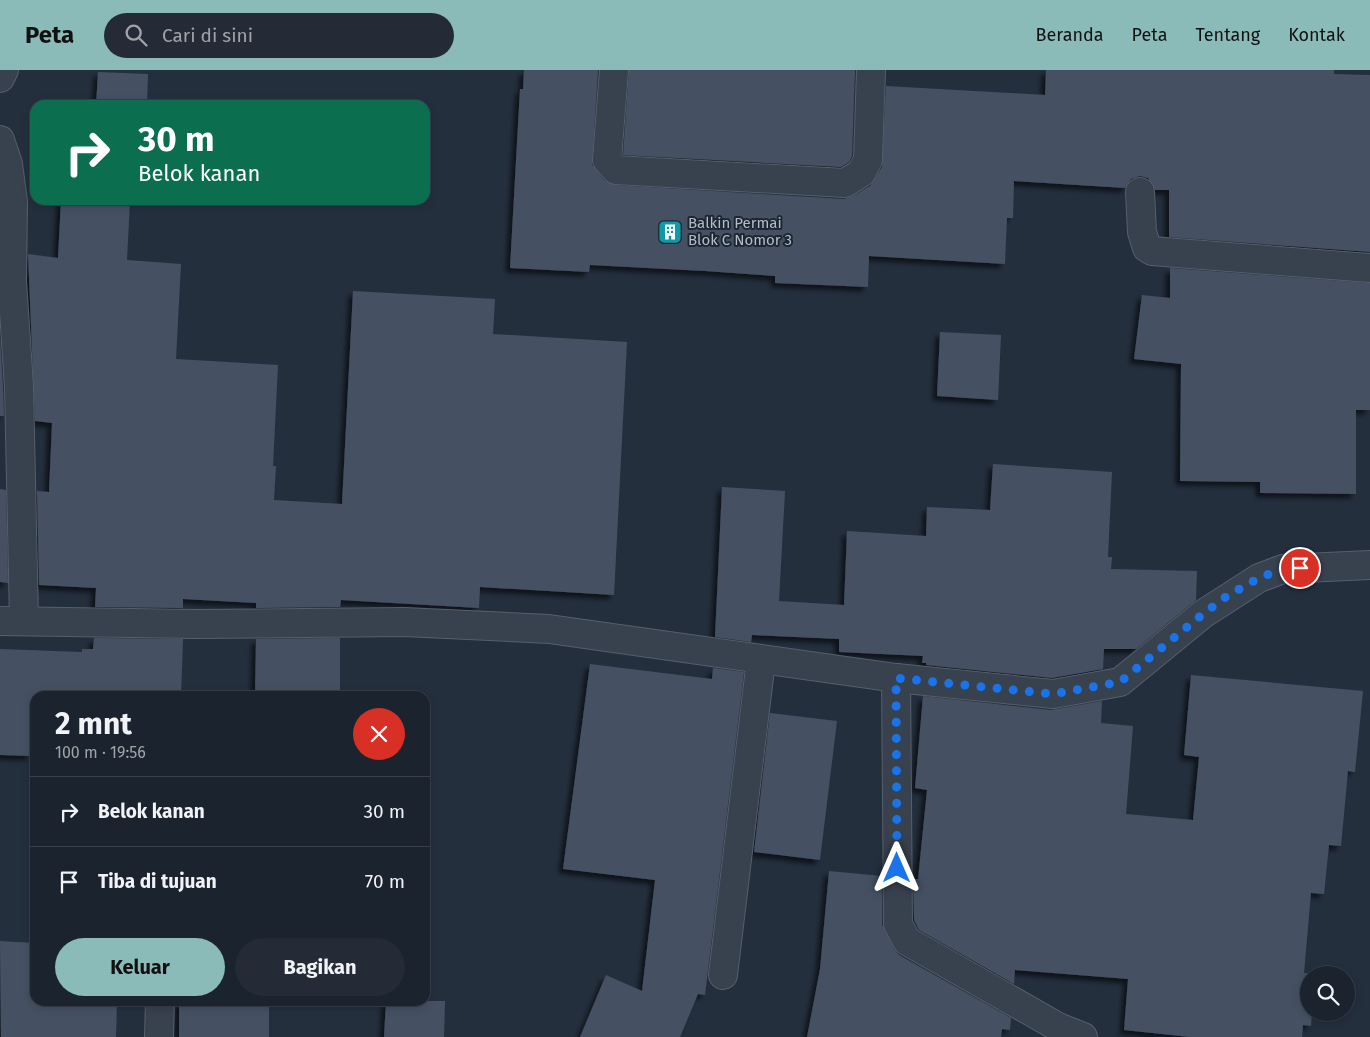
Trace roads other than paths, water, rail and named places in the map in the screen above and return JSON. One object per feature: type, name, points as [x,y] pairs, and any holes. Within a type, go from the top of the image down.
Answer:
[{"type":"street","points":[[0,78],[4,70]]},
{"type":"street","points":[[614,70],[607,160],[610,166],[616,170],[845,183],[861,173],[868,160],[871,70]]},
{"type":"street","points":[[0,140],[8,164],[13,202],[12,281],[19,386],[12,621],[197,624],[405,622],[549,629],[896,678],[1053,694],[1120,682],[1203,614],[1259,578],[1282,569],[1370,565]]},
{"type":"street","points":[[1140,192],[1142,232],[1147,248],[1152,251],[1370,268]]},
{"type":"street","points":[[723,975],[761,660]]},
{"type":"street","points":[[896,678],[898,924],[907,941],[1058,1027],[1084,1037]]},
{"type":"street","points":[[159,1037],[160,1006]]},
{"type":"place","name":"Balkin Permai Blok C Nomor 3","points":[[670,232]]}]
